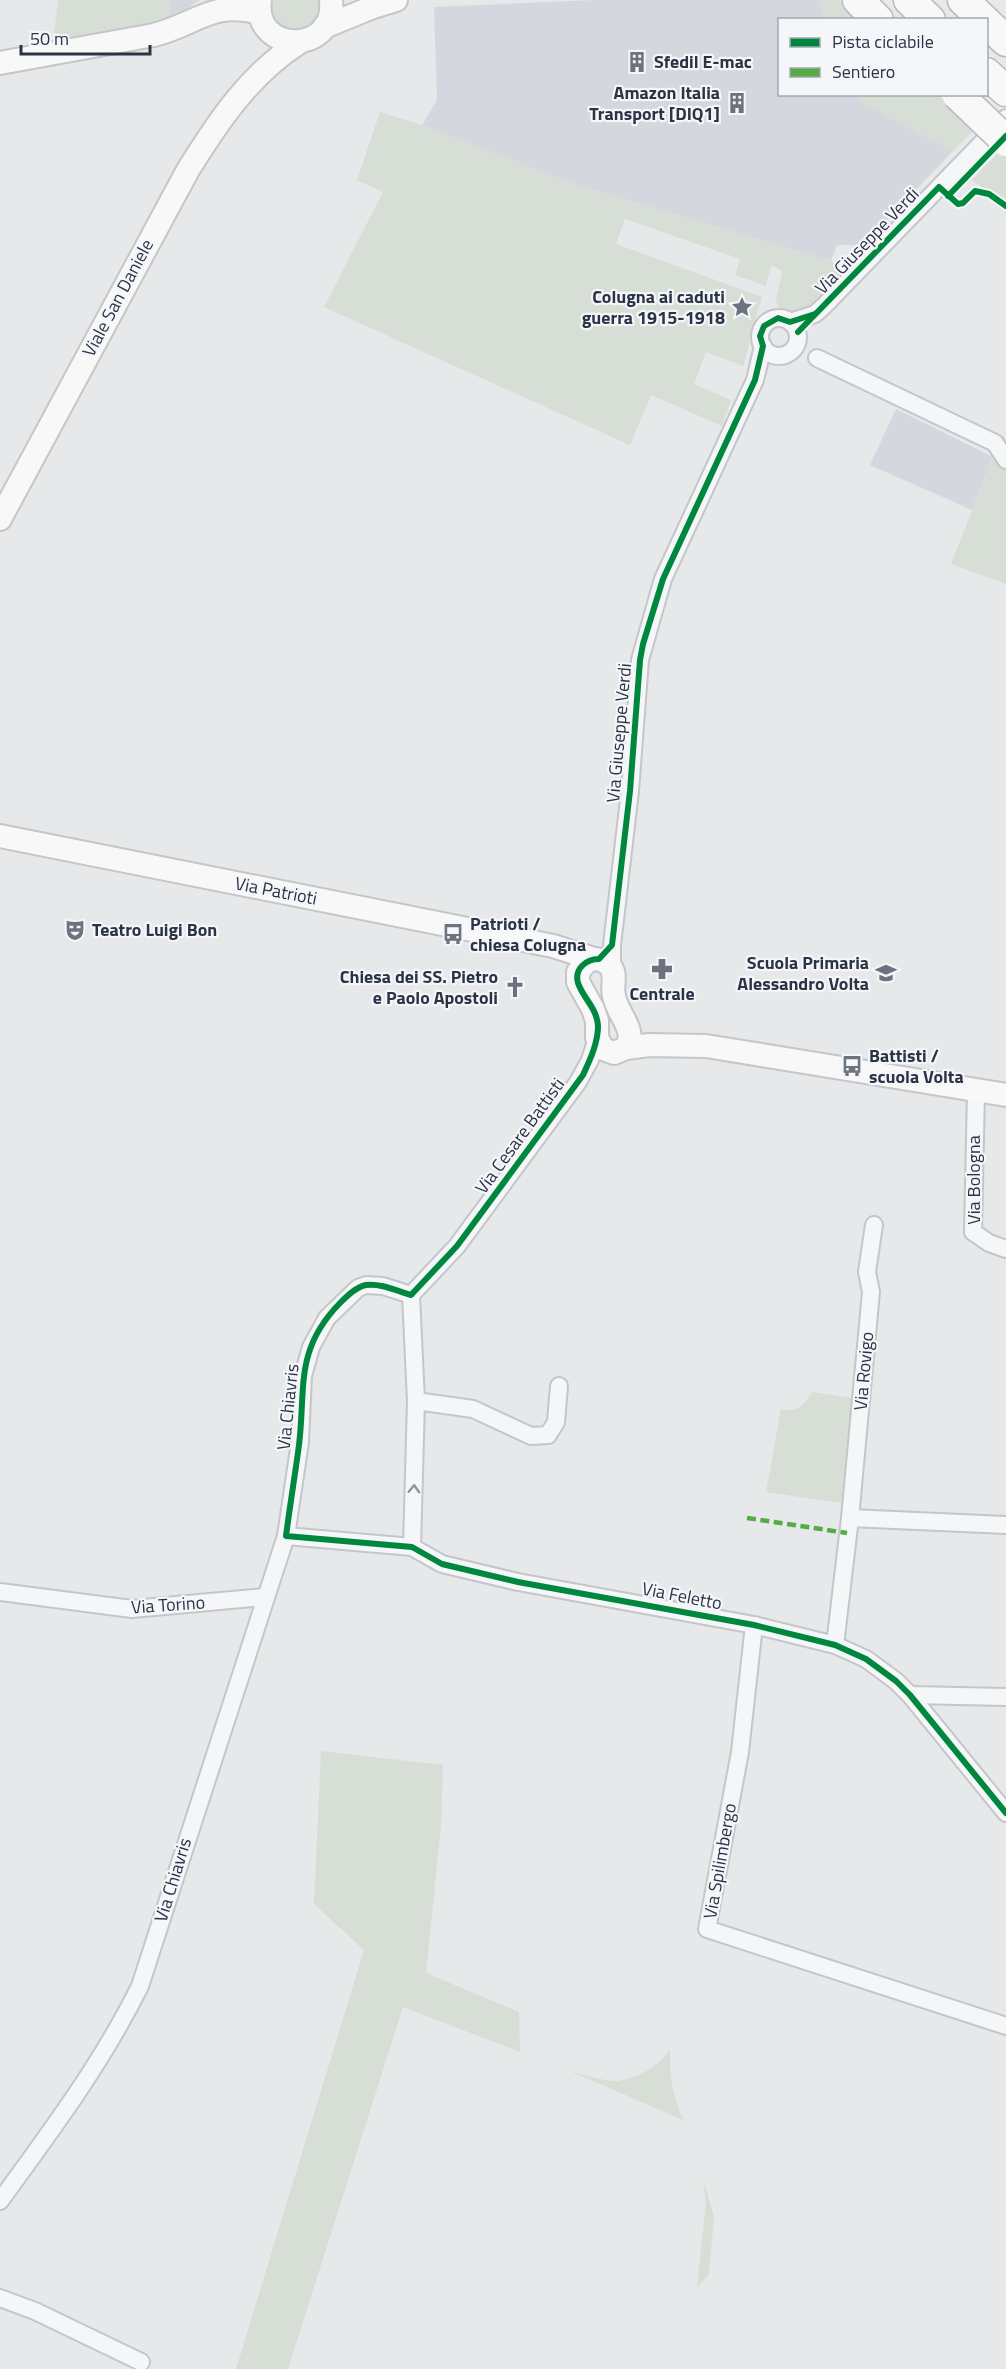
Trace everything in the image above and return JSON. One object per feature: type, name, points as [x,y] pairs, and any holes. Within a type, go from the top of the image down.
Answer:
[{"type":"highway","points":[[858,0],[876,18]]},
{"type":"highway","points":[[909,0],[928,18]]},
{"type":"highway","points":[[963,0],[982,18]]},
{"type":"highway","points":[[988,24],[1006,41]]},
{"type":"highway","points":[[988,74],[1006,91]]},
{"type":"highway","points":[[959,96],[1006,141]]},
{"type":"street","points":[[188,22],[216,0]]},
{"type":"street","points":[[324,27],[331,11],[331,0]]},
{"type":"street","name":"Viale San Daniele","points":[[0,519],[188,170],[224,114],[248,84],[284,52],[312,38],[324,27],[372,7],[396,0]]},
{"type":"street","points":[[0,63],[154,34],[222,8],[247,9],[262,13],[277,37],[286,41],[300,42]]},
{"type":"street","name":"Viale San Daniele","points":[[248,84],[264,47],[262,13]]},
{"type":"street","name":"Via Giuseppe Verdi","points":[[790,322],[814,314],[832,299],[1006,118]]},
{"type":"street","points":[[776,352],[797,345],[798,338],[798,332],[790,322],[778,318],[768,322],[760,336],[776,352],[817,358],[995,443],[1006,460]]},
{"type":"street","points":[[798,338],[817,358]]},
{"type":"street","name":"Via Giuseppe Verdi","points":[[604,958],[630,791],[643,644],[663,579],[755,380],[776,352]]},
{"type":"street","name":"Via Patrioti","points":[[0,836],[604,958]]},
{"type":"street","points":[[553,946],[566,958],[577,976],[579,986],[589,999],[598,1027],[597,1038],[603,1049],[622,1042],[735,1050],[1006,1095]]},
{"type":"street","points":[[577,976],[583,964],[604,958],[622,1042]]},
{"type":"street","name":"Via Cesare Battisti","points":[[583,1075],[597,1038]]},
{"type":"street","name":"Via Cesare Battisti","points":[[411,1295],[457,1246],[583,1075],[622,1042]]},
{"type":"street","name":"Via Bologna","points":[[976,1091],[973,1233],[982,1240],[1006,1249]]},
{"type":"street","name":"Via Rovigo","points":[[835,1645],[850,1518],[871,1292],[867,1272],[874,1226]]},
{"type":"street","name":"Via Chiavris","points":[[0,2201],[75,2098],[121,2026],[140,1986],[286,1536],[300,1442],[303,1376],[311,1347],[327,1318],[348,1296],[366,1285],[383,1286],[411,1295]]},
{"type":"street","points":[[411,1295],[416,1401],[412,1547]]},
{"type":"street","points":[[416,1401],[473,1409],[531,1436],[548,1435],[555,1422],[559,1386]]},
{"type":"street","points":[[850,1518],[1006,1526]]},
{"type":"street","name":"Via Feletto","points":[[286,1536],[412,1547],[442,1564],[518,1582],[754,1625],[835,1645],[866,1659],[896,1681],[1006,1813]]},
{"type":"street","name":"Via Torino","points":[[0,1592],[132,1610],[265,1597]]},
{"type":"street","name":"Via Spilimbergo","points":[[754,1625],[740,1752],[707,1929],[1006,2026]]},
{"type":"street","points":[[910,1695],[1006,1697]]},
{"type":"street","points":[[0,2298],[35,2311],[141,2362]]},
{"type":"shaded area","points":[[58,0],[170,0],[167,22],[53,44]]},
{"type":"shaded area","points":[[170,0],[200,0],[167,21]]},
{"type":"shaded area","points":[[272,0],[318,0],[318,13],[313,22],[305,28],[296,30],[286,28],[278,23],[273,13]]},
{"type":"shaded area","points":[[595,0],[819,0],[826,18],[778,18],[778,96],[856,96],[858,101],[953,151],[863,245],[837,245],[831,261],[574,184],[422,125],[437,100],[434,7]]},
{"type":"shaded area","points":[[819,0],[840,0],[860,18],[826,18]]},
{"type":"shaded area","points":[[856,96],[940,96],[975,129],[953,151],[858,101]]},
{"type":"shaded area","points":[[380,112],[422,125],[574,184],[831,261],[846,274],[811,308],[785,313],[779,310],[776,301],[782,271],[771,265],[766,286],[735,275],[740,259],[625,219],[616,244],[762,297],[743,366],[706,352],[694,384],[731,400],[722,426],[651,395],[630,445],[324,307],[383,192],[357,180]]},
{"type":"shaded area","points":[[1000,151],[1006,157],[1006,204],[972,180]]},
{"type":"shaded area","points":[[896,409],[993,457],[972,510],[870,465]]},
{"type":"shaded area","points":[[1002,435],[1006,440],[1006,584],[951,564]]},
{"type":"shaded area","points":[[812,1392],[853,1398],[841,1503],[766,1492],[781,1409],[791,1410],[800,1407]]},
{"type":"shaded area","points":[[321,1751],[443,1765],[441,1826],[426,1973],[519,2012],[520,2052],[403,2007],[288,2369],[236,2369],[364,1950],[314,1904]]},
{"type":"shaded area","points":[[670,2049],[672,2086],[683,2120],[570,2071],[594,2078],[618,2081],[641,2074],[654,2066]]},
{"type":"shaded area","points":[[703,2179],[714,2216],[709,2274],[697,2288],[706,2203]]},
{"type":"marked path","points":[[747,1518],[847,1533]]},
{"type":"cycle path","points":[[948,196],[1006,136]]},
{"type":"cycle path","points":[[798,332],[939,187],[958,204],[963,203],[975,191],[989,194],[1006,206]]},
{"type":"cycle path","points":[[815,314],[790,322],[778,318],[764,326],[760,336],[763,346],[755,380],[663,579],[643,644],[630,791],[612,945],[599,959],[594,959],[582,966],[577,978],[583,994],[593,1008],[598,1026],[595,1045],[583,1075],[457,1246],[411,1295],[377,1285],[362,1286],[340,1303],[325,1320],[315,1337],[305,1370],[299,1445],[286,1536],[412,1547],[442,1564],[518,1582],[754,1625],[835,1645],[866,1659],[896,1681],[1006,1813]]},
{"type":"place","name":"Sfedil E-mac","points":[[637,62]]},
{"type":"place","name":"Amazon Italia Transport [DIQ1]","points":[[737,103]]},
{"type":"place","name":"Colugna ai caduti guerra 1915-1918","points":[[742,307]]},
{"type":"place","name":"Teatro Luigi Bon","points":[[75,930]]},
{"type":"place","name":"Patrioti / chiesa Colugna","points":[[453,934]]},
{"type":"place","name":"Centrale","points":[[662,969]]},
{"type":"place","name":"Scuola Primaria Alessandro Volta","points":[[886,973]]},
{"type":"place","name":"Chiesa dei SS. Pietro e Paolo Apostoli","points":[[515,987]]},
{"type":"place","name":"Battisti / scuola Volta","points":[[852,1066]]}]
